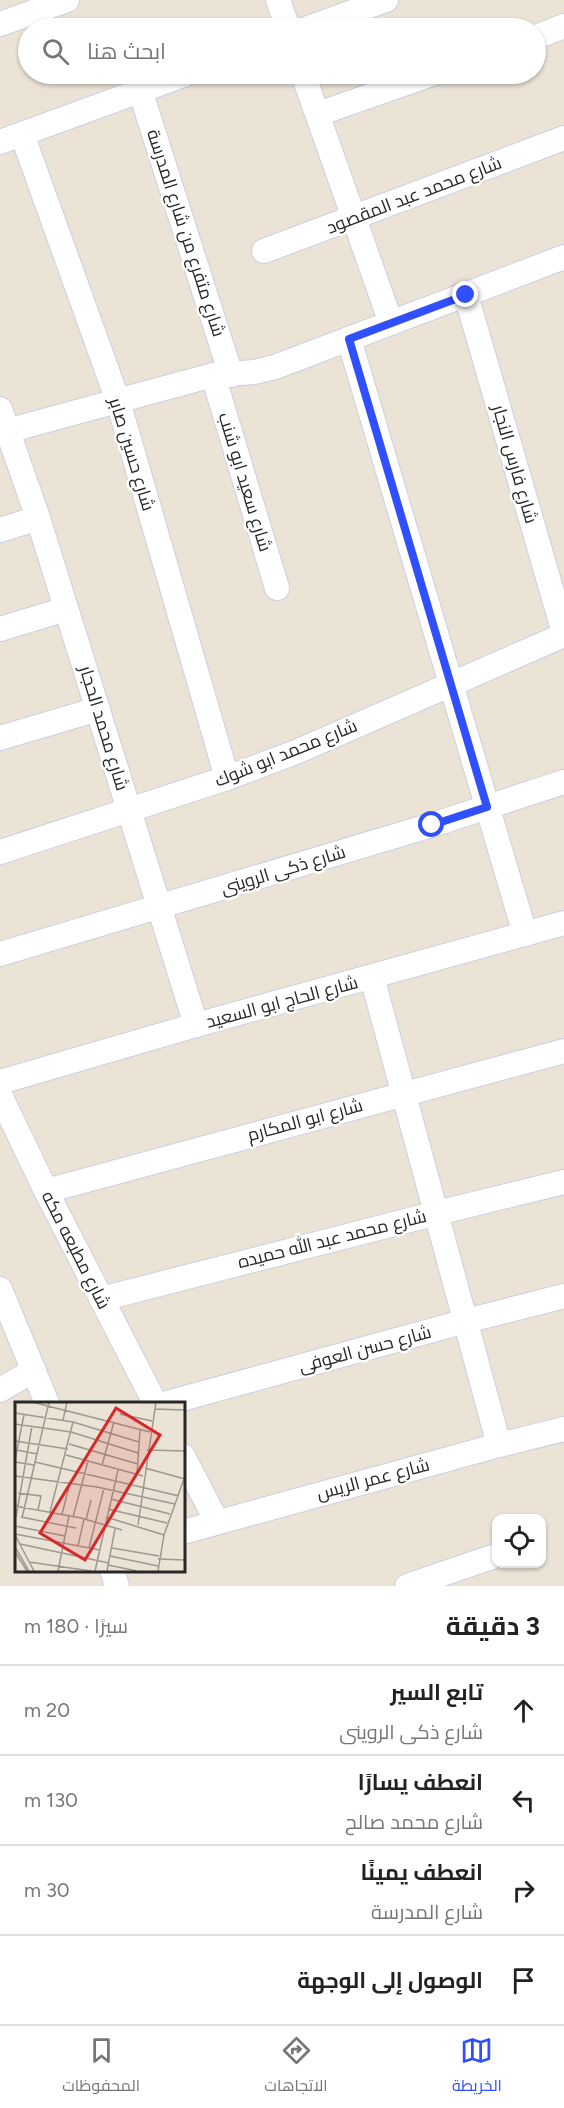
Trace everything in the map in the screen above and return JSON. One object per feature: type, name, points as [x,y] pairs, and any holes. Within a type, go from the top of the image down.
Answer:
[{"type":"street","points":[[0,24],[67,0]]},
{"type":"street","points":[[278,0],[284,18]]},
{"type":"street","points":[[336,18],[386,0]]},
{"type":"street","points":[[546,33],[564,26]]},
{"type":"street","points":[[11,138],[157,84]]},
{"type":"street","points":[[307,84],[391,323]]},
{"type":"street","points":[[318,114],[404,84]]},
{"type":"street","name":"شارع متفرع من شارع المدرسة","points":[[140,90],[222,375]]},
{"type":"street","name":"شارع حسين صابر","points":[[11,138],[118,401],[227,778]]},
{"type":"street","name":"شارع محمد عبد المقصود","points":[[264,251],[564,138]]},
{"type":"street","points":[[4,432],[222,375],[275,368],[564,257]]},
{"type":"street","name":"شارع فارس النجار","points":[[466,295],[564,634]]},
{"type":"street","points":[[349,339],[525,934]]},
{"type":"street","name":"شارع سعيد ابو شنب","points":[[222,375],[277,588]]},
{"type":"street","name":"شارع محمد الحجار","points":[[0,409],[4,432],[38,518],[196,1025]]},
{"type":"street","points":[[0,530],[38,518]]},
{"type":"street","points":[[0,629],[66,609]]},
{"type":"street","name":"شارع محمد ابو شوك","points":[[0,852],[227,778],[296,752],[564,634]]},
{"type":"street","points":[[0,738],[98,709]]},
{"type":"street","name":"شارع ذكى الروينى","points":[[0,954],[432,825],[564,782]]},
{"type":"street","name":"شارع الحاج ابو السعيد","points":[[0,1082],[564,923]]},
{"type":"street","points":[[372,977],[499,1445]]},
{"type":"street","name":"شارع ابو المكارم","points":[[46,1191],[564,1050]]},
{"type":"street","name":"شارع مطبعه مكه","points":[[0,1095],[46,1191],[154,1402]]},
{"type":"street","name":"شارع محمد عبد الله حميده","points":[[101,1299],[437,1212],[564,1182]]},
{"type":"street","points":[[0,1288],[47,1402]]},
{"type":"street","name":"شارع حسن العوفى","points":[[171,1402],[564,1296]]},
{"type":"street","points":[[0,1390],[34,1370]]},
{"type":"street","name":"شارع عمر الريس","points":[[184,1532],[564,1429]]},
{"type":"street","points":[[184,1458],[217,1522]]},
{"type":"street","points":[[407,1586],[492,1557]]},
{"type":"street","points":[[113,1571],[117,1586]]},
{"type":"route","points":[[432,825],[487,807],[349,339],[466,295]]}]
